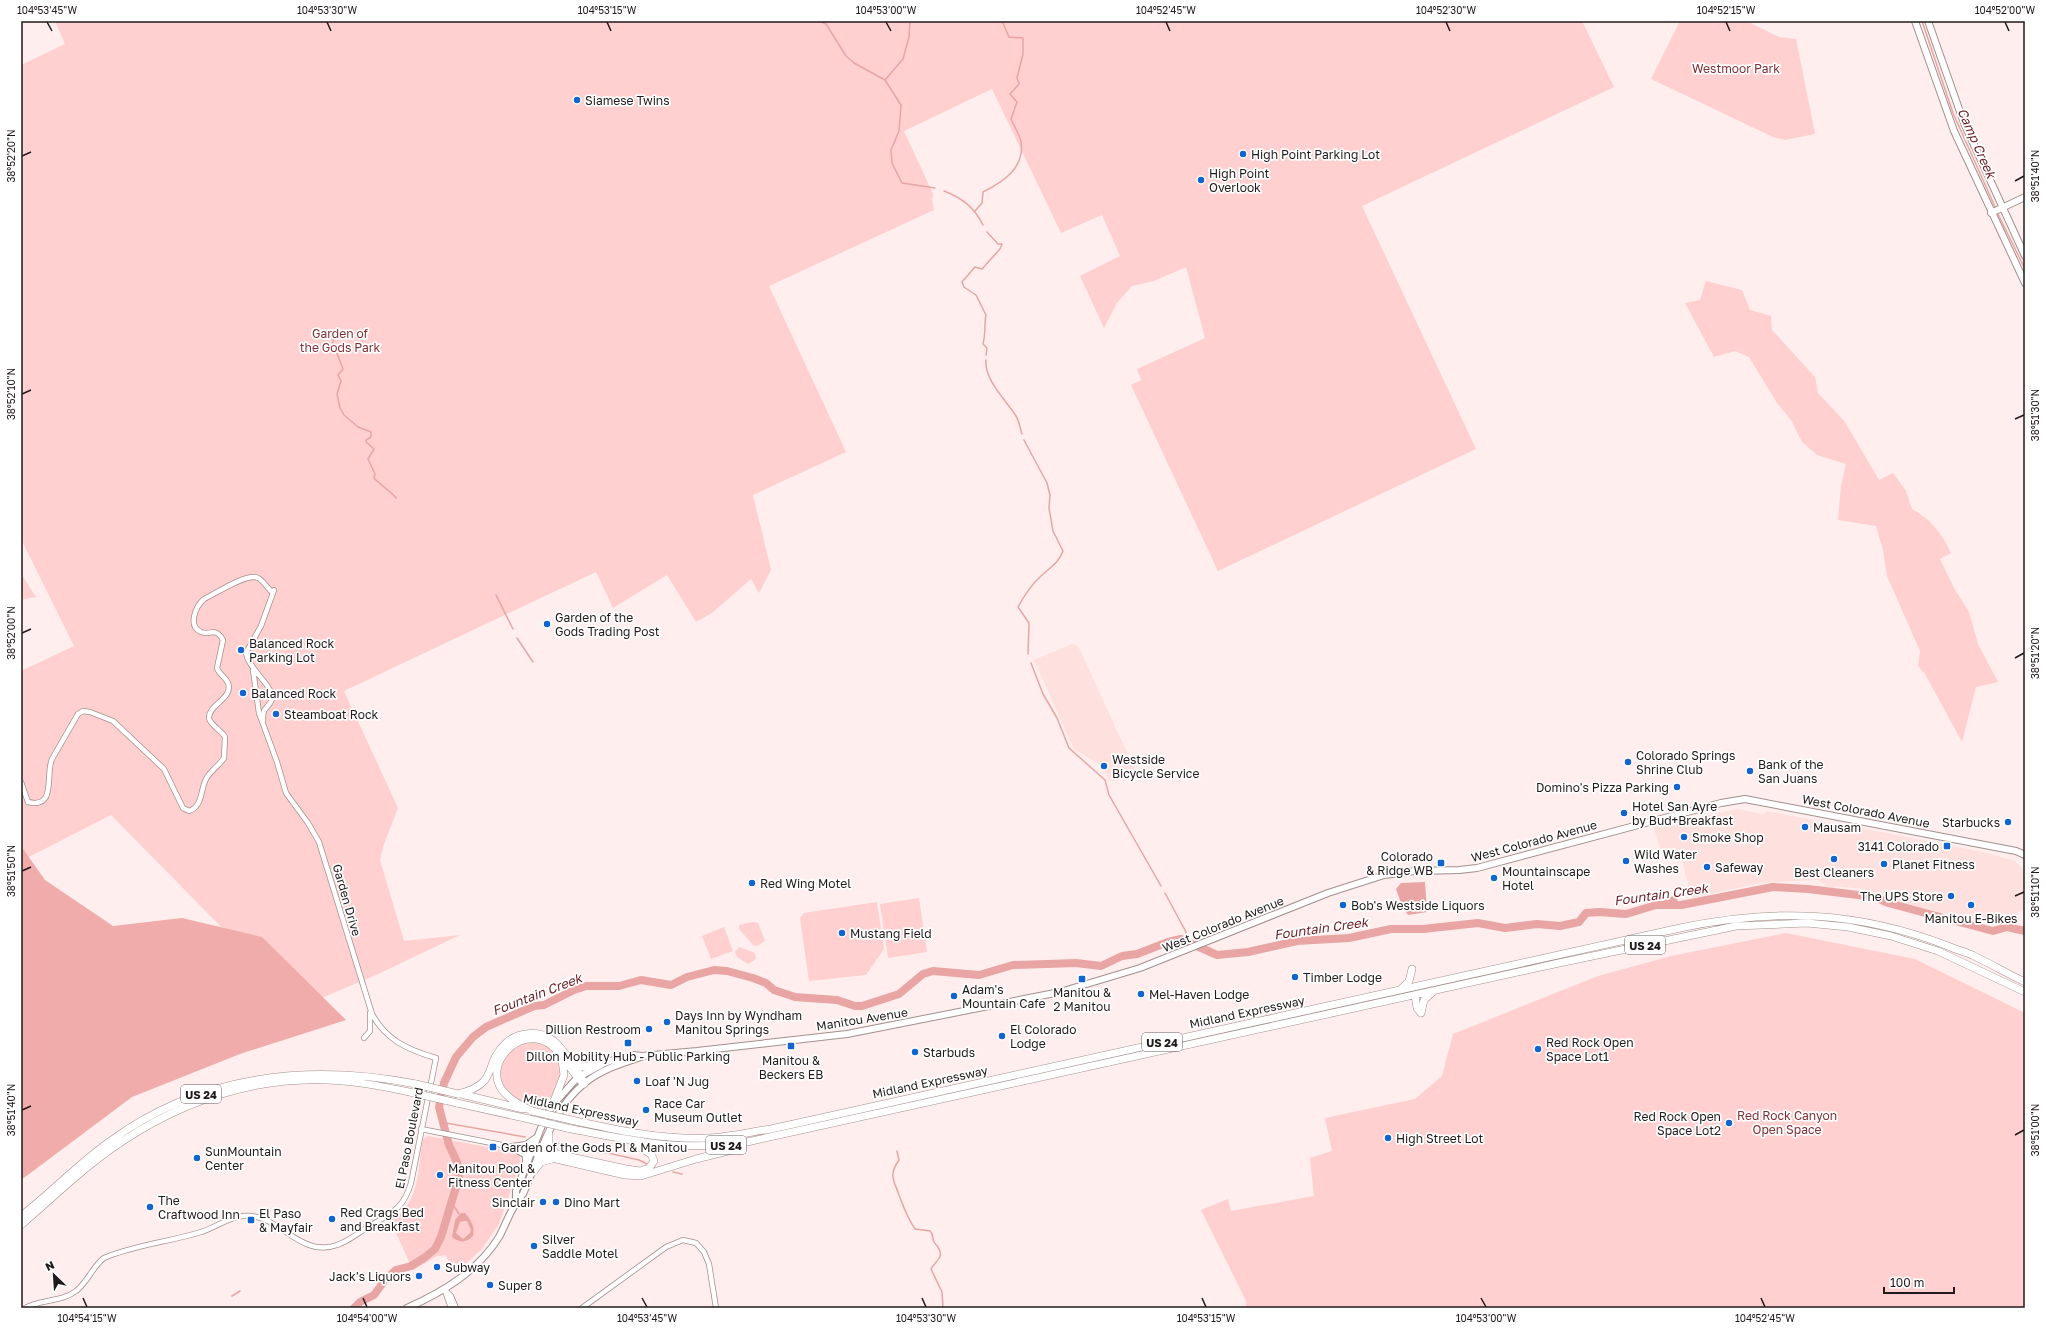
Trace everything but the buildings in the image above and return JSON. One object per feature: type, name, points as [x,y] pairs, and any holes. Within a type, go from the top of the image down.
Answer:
[{"type":"highway","name":"Midland Expressway","points":[[21,1216],[110,1141],[150,1117],[185,1100],[215,1089],[248,1080],[315,1073],[385,1078],[571,1120],[650,1135],[709,1138],[771,1129],[1417,985],[1729,918],[1760,915],[1811,915],[1877,924],[1934,941],[1974,956],[1990,966]]},
{"type":"highway","name":"Midland Expressway","points":[[21,1225],[128,1137],[160,1119],[214,1096],[266,1084],[327,1080],[381,1086],[567,1128],[650,1144],[697,1147],[747,1142],[807,1130],[1696,933],[1736,926],[1807,923],[1848,927],[1875,933],[1908,941],[1938,951],[2025,992]]},
{"type":"highway","points":[[1990,966],[2025,979]]},
{"type":"highway","name":"US 24","points":[[1990,966],[2025,982]]},
{"type":"highway","points":[[1398,999],[1417,985],[1412,969],[1409,981],[1399,990]]},
{"type":"highway","points":[[1431,983],[1414,995],[1421,1013],[1424,1000],[1434,991]]},
{"type":"highway","points":[[458,1094],[476,1088],[486,1081],[501,1048],[518,1035],[531,1033],[549,1037],[557,1044],[570,1061],[584,1084]]},
{"type":"highway","points":[[532,1111],[511,1099],[500,1086],[498,1070],[503,1055],[515,1043],[531,1039],[548,1043],[579,1077]]},
{"type":"highway","points":[[552,1106],[564,1075],[561,1058]]},
{"type":"highway","points":[[570,1061],[582,1067],[606,1062]]},
{"type":"highway","points":[[532,1172],[542,1161],[557,1156],[625,1175],[641,1176],[702,1157],[807,1130]]},
{"type":"highway","points":[[532,1151],[634,1170],[646,1170],[653,1164],[653,1156],[646,1150],[590,1132]]},
{"type":"highway","points":[[549,1134],[549,1145],[557,1156]]},
{"type":"main road","points":[[1915,21],[1949,118],[1991,213],[2025,283]]},
{"type":"main road","points":[[1928,21],[1964,123],[2025,256]]},
{"type":"main road","points":[[1991,213],[2025,197]]},
{"type":"main road","name":"West Colorado Avenue","points":[[1060,992],[1096,982],[1186,950],[1328,893],[1384,875],[1415,871],[1477,868],[1730,801],[1745,799],[1759,801],[2025,854]]},
{"type":"main road","name":"Manitou Avenue","points":[[516,1201],[516,1191],[538,1135],[552,1106],[579,1077],[606,1062],[632,1055],[642,1056],[847,1034],[1060,992]]},
{"type":"main road","name":"Manitou Avenue","points":[[407,1308],[444,1289],[467,1273],[490,1248],[506,1223],[516,1201],[523,1194],[540,1153],[566,1102],[584,1084],[606,1070],[642,1056]]},
{"type":"main road","points":[[512,1147],[526,1145],[538,1135]]},
{"type":"main road","points":[[512,1147],[526,1155],[525,1168]]},
{"type":"street","name":"Garden Drive","points":[[21,782],[28,802],[36,804],[43,802],[48,792],[48,767],[52,759],[78,714],[83,711],[90,712],[113,720],[164,769],[183,808],[189,811],[195,809],[200,802],[206,780],[213,769],[224,758],[225,737],[209,718],[210,713],[227,695],[229,689],[228,683],[217,668],[223,640],[220,634],[214,632],[202,633],[198,630],[194,619],[195,611],[198,604],[204,600],[245,578],[252,576],[258,578],[265,587],[274,591],[261,626],[246,653],[253,670],[262,722],[277,762],[286,793],[308,823],[319,842],[370,1007],[380,1027],[390,1038],[408,1049],[436,1058]]},
{"type":"street","name":"Garden Drive","points":[[253,670],[260,676],[271,696],[270,702],[264,712],[262,722]]},
{"type":"street","points":[[364,1038],[370,1033],[371,1028],[370,1007]]},
{"type":"street","name":"El Paso Boulevard","points":[[25,1308],[34,1303],[54,1300],[75,1292],[82,1286],[96,1263],[104,1258],[202,1232],[242,1216],[257,1216],[268,1220],[290,1236],[306,1244],[324,1247],[336,1246],[398,1209],[407,1196],[412,1183],[421,1129],[436,1058]]},
{"type":"street","points":[[421,1129],[532,1151]]},
{"type":"street","points":[[582,1308],[666,1247],[683,1240],[696,1243],[707,1259],[716,1308]]},
{"type":"street","points":[[444,1289],[451,1308]]},
{"type":"street","points":[[444,1289],[451,1296],[456,1308]]},
{"type":"shaded area","points":[[1072,644],[1078,646],[1137,774],[1135,779],[1110,781],[1102,766],[1074,749],[1034,660]]},
{"type":"shaded area","points":[[1737,809],[1763,814],[1766,811],[1840,824],[1987,853],[2015,861],[2025,871],[2025,909],[2004,919],[1997,918],[1998,924],[1896,903],[1881,894],[1863,889],[1835,886],[1832,889],[1818,880],[1760,883],[1692,898],[1679,849],[1661,851],[1653,826],[1684,818],[1689,837],[1685,820]]},
{"type":"shaded area","points":[[21,846],[45,880],[113,926],[182,918],[262,937],[346,1020],[240,1054],[132,1097],[21,1180]]},
{"type":"shaded area","points":[[1425,882],[1427,912],[1408,915],[1402,906],[1396,889],[1401,883]]},
{"type":"shaded area","points":[[1677,895],[1678,908],[1659,907],[1659,904],[1667,898]]},
{"type":"shaded area","points":[[461,1213],[465,1213],[472,1223],[473,1236],[465,1241],[452,1237],[455,1220]],"holes":[[[467,1221],[471,1230],[470,1233],[463,1239],[456,1233],[460,1222]]]},
{"type":"green space","name":"Garden of the Gods Park","points":[[55,21],[1582,21],[1614,87],[1362,206],[1476,449],[1218,571],[1131,385],[1141,380],[1137,369],[1205,338],[1186,267],[1154,281],[1132,286],[1117,303],[1104,328],[1080,276],[1120,256],[1102,215],[1061,233],[992,89],[904,131],[933,194],[932,200],[934,210],[769,286],[846,452],[753,495],[771,570],[759,593],[751,579],[712,613],[696,622],[667,575],[613,608],[596,572],[344,691],[398,808],[384,844],[380,860],[404,941],[460,935],[376,975],[300,1007],[111,815],[21,861],[21,671],[74,646],[21,539],[21,65],[65,44]]},
{"type":"green space","name":"Westmoor Park","points":[[1680,21],[1747,21],[1779,37],[1796,39],[1815,134],[1785,140],[1773,137],[1651,79]]},
{"type":"green space","points":[[1706,281],[1742,290],[1750,310],[1771,316],[1772,330],[1815,377],[1818,393],[1845,422],[1879,480],[1893,473],[1906,491],[1912,509],[1930,522],[1940,533],[1948,546],[1951,553],[1940,559],[1954,588],[1969,612],[1978,644],[1998,682],[1976,687],[1962,742],[1925,674],[1918,666],[1920,651],[1887,576],[1883,550],[1876,526],[1838,520],[1841,486],[1846,464],[1817,455],[1802,442],[1791,420],[1777,403],[1749,357],[1735,351],[1714,357],[1685,303],[1700,300]]},
{"type":"green space","points":[[21,574],[22,575],[36,597],[21,600]]},
{"type":"green space","points":[[919,898],[927,952],[888,958],[880,904]]},
{"type":"green space","name":"Mustang Field","points":[[877,902],[884,949],[866,975],[809,981],[800,918],[804,913]]},
{"type":"green space","points":[[753,922],[758,923],[765,941],[757,946],[753,945],[739,929],[739,925]]},
{"type":"green space","points":[[724,927],[733,951],[711,959],[702,936]]},
{"type":"green space","name":"Red Rock Canyon Open Space","points":[[1786,933],[1915,959],[2025,1013],[2025,1308],[1246,1308],[1246,1301],[1201,1210],[1228,1199],[1231,1211],[1314,1196],[1310,1158],[1332,1151],[1325,1118],[1415,1099],[1442,1076],[1453,1034],[1598,976],[1671,956]]},
{"type":"green space","points":[[739,947],[755,953],[756,959],[748,964],[737,957],[735,952]]},
{"type":"green space","points":[[531,1042],[548,1047],[553,1051],[557,1056],[562,1073],[557,1090],[553,1095],[548,1099],[531,1104],[514,1099],[509,1095],[505,1090],[500,1073],[505,1056],[509,1051],[514,1047]]},
{"type":"green space","points":[[428,1136],[518,1153],[521,1161],[499,1224],[482,1249],[460,1269],[453,1261],[449,1263],[446,1255],[437,1256],[413,1270],[390,1220],[400,1214],[412,1197],[418,1176],[423,1139]]},
{"type":"waterway","points":[[819,21],[826,24],[846,56],[854,63],[885,80],[901,105],[899,131],[891,150],[892,163],[902,183],[935,188]]},
{"type":"waterway","points":[[885,80],[903,59],[909,37],[910,21]]},
{"type":"waterway","points":[[975,211],[982,203],[983,192],[1005,179],[1016,167],[1020,159],[1021,142],[1011,119],[1017,102],[1010,94],[1019,84],[1017,78],[1023,54],[1023,38],[1009,37],[1002,21]]},
{"type":"waterway","name":"Camp Creek","points":[[1922,21],[1953,113],[1996,209]]},
{"type":"waterway","points":[[944,191],[967,204],[976,213],[983,225]]},
{"type":"waterway","name":"Camp Creek","points":[[1997,212],[2025,269]]},
{"type":"waterway","points":[[986,355],[987,348],[983,344],[986,315],[976,295],[964,287],[962,282],[975,267],[982,269],[1000,249],[1002,244],[998,244],[987,232]]},
{"type":"waterway","points":[[334,337],[332,347],[336,351],[343,369],[338,375],[341,381],[337,394],[340,408],[344,415],[358,427],[371,432],[371,437],[366,440],[366,442],[374,449],[368,459],[375,474],[374,478],[396,498]]},
{"type":"waterway","points":[[986,360],[988,375],[996,390],[1016,416],[1022,434]]},
{"type":"waterway","points":[[1024,440],[1047,483],[1050,495],[1049,508],[1053,531],[1063,551],[1056,562],[1031,587],[1018,607],[1029,623],[1028,654]]},
{"type":"waterway","points":[[496,595],[513,629]]},
{"type":"waterway","points":[[517,638],[533,662]]},
{"type":"waterway","points":[[1031,663],[1043,694],[1057,718],[1069,748],[1105,780],[1109,795],[1161,886]]},
{"type":"waterway","name":"Fountain Creek","points":[[354,1308],[360,1302],[374,1295],[385,1280],[396,1270],[411,1266],[424,1258],[435,1249],[441,1237],[459,1177],[457,1162],[449,1145],[439,1107],[444,1083],[456,1057],[473,1037],[486,1027],[534,1006],[544,1005],[574,990],[586,986],[619,986],[641,980],[671,985],[687,977],[714,970],[727,971],[753,978],[766,983],[774,990],[795,997],[837,1000],[855,1006],[862,1006],[899,994],[923,974],[933,971],[979,975],[1013,965],[1076,963],[1101,966],[1122,956],[1137,954],[1168,942],[1181,939],[1217,955],[1248,952],[1297,941],[1349,938],[1391,929],[1423,929],[1478,923],[1505,928],[1537,924],[1560,926],[1579,922],[1586,913],[1599,912],[1626,914],[1656,905],[1681,905],[1773,887],[1808,889],[1875,897],[1888,903],[1993,931],[2007,927],[2025,931]]},
{"type":"waterway","points":[[1165,893],[1186,932],[1184,940]]},
{"type":"waterway","points":[[442,1119],[446,1123],[525,1137]]},
{"type":"waterway","points":[[555,1143],[585,1151],[608,1153],[639,1160],[647,1164]]},
{"type":"waterway","points":[[897,1151],[899,1160],[894,1170],[893,1178],[906,1212],[915,1229],[930,1231],[934,1242],[940,1251],[940,1257],[931,1269],[942,1292],[943,1308]]},
{"type":"waterway","points":[[673,1172],[682,1174]]},
{"type":"waterway","points":[[452,1203],[459,1214]]},
{"type":"waterway","points":[[232,1296],[240,1291]]},
{"type":"place","name":"Siamese Twins","points":[[577,100]]},
{"type":"place","name":"High Point Parking Lot","points":[[1243,154]]},
{"type":"place","name":"High Point Overlook","points":[[1201,180]]},
{"type":"place","name":"Garden of the Gods Trading Post","points":[[547,624]]},
{"type":"place","name":"Balanced Rock Parking Lot","points":[[241,650]]},
{"type":"place","name":"Balanced Rock","points":[[243,693]]},
{"type":"place","name":"Steamboat Rock","points":[[276,714]]},
{"type":"place","name":"Colorado Springs Shrine Club","points":[[1628,762]]},
{"type":"place","name":"Westside Bicycle Service","points":[[1104,766]]},
{"type":"place","name":"Bank of the San Juans","points":[[1750,771]]},
{"type":"place","name":"Domino's Pizza Parking","points":[[1677,787]]},
{"type":"place","name":"Hotel San Ayre by Bud+Breakfast","points":[[1624,813]]},
{"type":"place","name":"Starbucks","points":[[2008,822]]},
{"type":"place","name":"Mausam","points":[[1805,827]]},
{"type":"place","name":"Smoke Shop","points":[[1684,837]]},
{"type":"place","name":"3141 Colorado","points":[[1947,846]]},
{"type":"place","name":"Best Cleaners","points":[[1834,859]]},
{"type":"place","name":"Wild Water Washes","points":[[1626,861]]},
{"type":"place","name":"Colorado & Ridge WB","points":[[1441,863]]},
{"type":"place","name":"Planet Fitness","points":[[1884,864]]},
{"type":"place","name":"Safeway","points":[[1707,867]]},
{"type":"place","name":"Mountainscape Hotel","points":[[1494,878]]},
{"type":"place","name":"Red Wing Motel","points":[[752,883]]},
{"type":"place","name":"The UPS Store","points":[[1951,896]]},
{"type":"place","name":"Bob's Westside Liquors","points":[[1343,905]]},
{"type":"place","name":"Manitou E-Bikes","points":[[1971,905]]},
{"type":"place","name":"Mustang Field","points":[[842,933]]},
{"type":"place","name":"Timber Lodge","points":[[1295,977]]},
{"type":"place","name":"Manitou & 2 Manitou","points":[[1082,979]]},
{"type":"place","name":"Mel-Haven Lodge","points":[[1141,994]]},
{"type":"place","name":"Adam's Mountain Cafe","points":[[954,996]]},
{"type":"place","name":"Days Inn by Wyndham Manitou Springs","points":[[667,1022]]},
{"type":"place","name":"Dillion Restroom","points":[[649,1029]]},
{"type":"place","name":"El Colorado Lodge","points":[[1002,1036]]},
{"type":"place","name":"Dillon Mobility Hub - Public Parking","points":[[628,1043]]},
{"type":"place","name":"Manitou & Beckers EB","points":[[791,1046]]},
{"type":"place","name":"Red Rock Open Space Lot1","points":[[1538,1049]]},
{"type":"place","name":"Starbuds","points":[[915,1052]]},
{"type":"place","name":"Loaf 'N Jug","points":[[637,1081]]},
{"type":"place","name":"Race Car Museum Outlet","points":[[646,1110]]},
{"type":"place","name":"Red Rock Open Space Lot2","points":[[1729,1123]]},
{"type":"place","name":"High Street Lot","points":[[1388,1138]]},
{"type":"place","name":"Garden of the Gods Pl & Manitou","points":[[493,1147]]},
{"type":"place","name":"SunMountain Center","points":[[197,1158]]},
{"type":"place","name":"Manitou Pool & Fitness Center","points":[[440,1175]]},
{"type":"place","name":"Sinclair","points":[[543,1202]]},
{"type":"place","name":"Dino Mart","points":[[556,1202]]},
{"type":"place","name":"The Craftwood Inn","points":[[150,1207]]},
{"type":"place","name":"Red Crags Bed and Breakfast","points":[[332,1219]]},
{"type":"place","name":"El Paso & Mayfair","points":[[251,1220]]},
{"type":"place","name":"Silver Saddle Motel","points":[[534,1246]]},
{"type":"place","name":"Subway","points":[[437,1267]]},
{"type":"place","name":"Jack's Liquors","points":[[419,1276]]},
{"type":"place","name":"Super 8","points":[[490,1285]]}]
